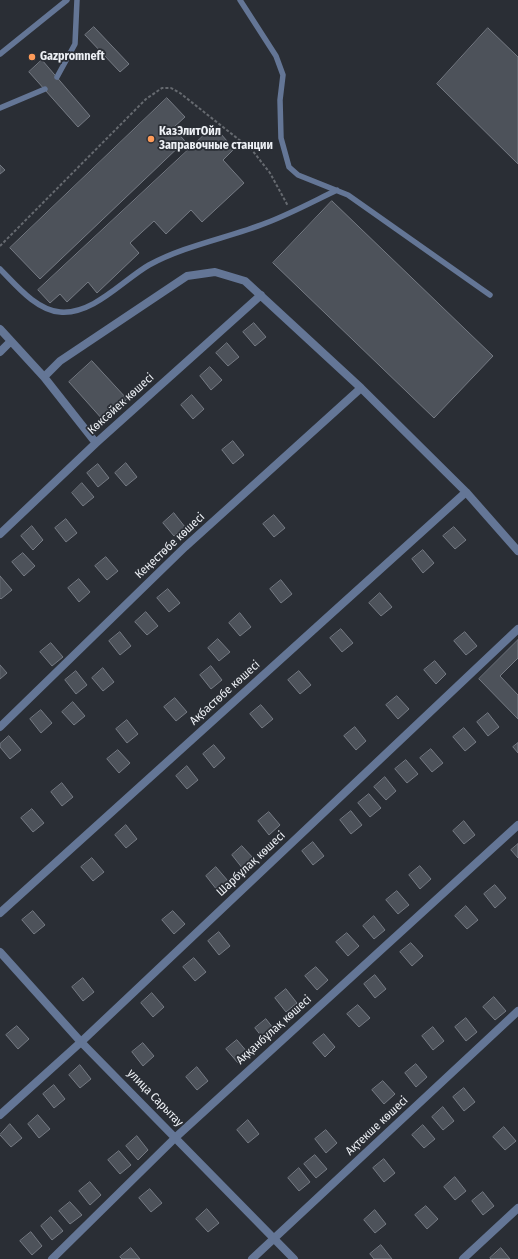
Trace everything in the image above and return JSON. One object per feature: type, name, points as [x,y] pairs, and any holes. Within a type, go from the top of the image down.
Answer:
[{"type":"street","points":[[44,377],[60,361],[187,276],[215,272],[245,282],[361,388],[466,492],[518,550]]},
{"type":"street","name":"Көксәйек көшесі","points":[[0,534],[96,443],[261,295]]},
{"type":"street","points":[[0,329],[44,377],[96,443]]},
{"type":"street","points":[[0,352],[11,341]]},
{"type":"street","name":"Кеңестөбе көшесі","points":[[0,727],[185,547],[361,388]]},
{"type":"street","name":"Ақбастөбе көшесі","points":[[0,913],[466,492]]},
{"type":"street","name":"Шарбұлақ көшесі","points":[[0,1115],[81,1042],[518,629]]},
{"type":"street","name":"Аққанбұлақ көшесі","points":[[52,1259],[176,1136],[518,825]]},
{"type":"street","name":"улица Сарытау","points":[[0,952],[81,1042],[176,1136],[294,1259]]},
{"type":"street","name":"Ақтекше көшесі","points":[[252,1259],[518,1011]]},
{"type":"street","points":[[463,1259],[518,1208]]},
{"type":"lane","points":[[0,54],[67,0]]},
{"type":"lane","points":[[57,77],[76,44],[77,0]]},
{"type":"lane","points":[[240,0],[276,56],[283,75],[280,100],[281,138],[289,167],[298,175],[348,195],[490,295]]},
{"type":"lane","points":[[0,108],[45,89]]},
{"type":"lane","points":[[0,269],[44,308],[62,312],[92,304],[103,299],[136,272],[167,256],[266,223],[337,190]]},
{"type":"path","points":[[0,246],[110,134],[146,99],[162,88],[171,88],[180,93],[252,150],[270,173],[291,212]]},
{"type":"building","points":[[94,27],[129,64],[120,72],[85,35]]},
{"type":"building","points":[[488,28],[518,57],[518,164],[437,84]]},
{"type":"building","points":[[42,60],[90,116],[78,127],[29,72]]},
{"type":"building","points":[[167,98],[185,117],[173,128],[185,141],[40,279],[10,248]]},
{"type":"building","points":[[214,126],[234,149],[223,160],[244,183],[202,222],[191,210],[166,234],[154,221],[130,243],[139,253],[97,293],[88,282],[67,302],[60,294],[50,303],[38,290]]},
{"type":"building","points":[[0,165],[5,170],[0,174]]},
{"type":"building","points":[[332,201],[493,356],[434,418],[273,263]]},
{"type":"building","points":[[254,323],[266,337],[255,346],[243,332]]},
{"type":"building","points":[[227,343],[239,357],[228,366],[216,353]]},
{"type":"building","points":[[92,361],[127,399],[103,420],[69,382]]},
{"type":"building","points":[[210,367],[222,380],[211,390],[200,376]]},
{"type":"building","points":[[192,395],[204,409],[193,419],[181,405]]},
{"type":"building","points":[[233,441],[244,455],[233,464],[222,450]]},
{"type":"building","points":[[126,463],[137,477],[126,486],[115,473]]},
{"type":"building","points":[[98,464],[109,478],[98,487],[87,473]]},
{"type":"building","points":[[82,483],[94,497],[83,506],[72,493]]},
{"type":"building","points":[[174,513],[185,527],[174,536],[163,523]]},
{"type":"building","points":[[274,515],[285,528],[274,537],[263,524]]},
{"type":"building","points":[[66,519],[77,533],[66,542],[55,528]]},
{"type":"building","points":[[32,526],[43,540],[33,550],[21,536]]},
{"type":"building","points":[[454,527],[466,540],[455,549],[443,536]]},
{"type":"building","points":[[423,550],[434,563],[423,573],[412,559]]},
{"type":"building","points":[[23,553],[35,566],[24,576],[12,562]]},
{"type":"building","points":[[106,557],[118,571],[107,580],[95,566]]},
{"type":"building","points":[[0,576],[12,590],[1,599],[0,598]]},
{"type":"building","points":[[79,579],[90,592],[79,602],[68,588]]},
{"type":"building","points":[[281,580],[292,594],[281,603],[270,589]]},
{"type":"building","points":[[168,589],[180,603],[169,612],[157,598]]},
{"type":"building","points":[[380,593],[392,607],[381,616],[369,603]]},
{"type":"building","points":[[146,612],[158,626],[147,635],[135,622]]},
{"type":"building","points":[[240,613],[251,627],[240,636],[229,623]]},
{"type":"building","points":[[341,629],[353,643],[342,652],[330,638]]},
{"type":"building","points":[[120,632],[131,646],[120,655],[109,641]]},
{"type":"building","points":[[465,632],[477,646],[466,655],[454,641]]},
{"type":"building","points":[[218,639],[230,652],[219,661],[208,648]]},
{"type":"building","points":[[518,640],[518,658],[500,676],[518,695],[518,719],[479,679]]},
{"type":"building","points":[[51,643],[63,657],[52,666],[40,652]]},
{"type":"building","points":[[435,661],[446,674],[436,684],[424,670]]},
{"type":"building","points":[[0,665],[7,673],[0,679]]},
{"type":"building","points":[[211,666],[222,680],[211,689],[200,675]]},
{"type":"building","points":[[103,668],[114,682],[103,691],[92,678]]},
{"type":"building","points":[[76,671],[87,685],[76,694],[65,680]]},
{"type":"building","points":[[299,671],[311,685],[300,694],[288,680]]},
{"type":"building","points":[[397,696],[409,709],[398,719],[386,705]]},
{"type":"building","points":[[175,698],[187,712],[176,721],[164,707]]},
{"type":"building","points":[[73,702],[85,716],[74,725],[62,712]]},
{"type":"building","points":[[261,705],[273,719],[262,728],[250,714]]},
{"type":"building","points":[[41,710],[52,723],[41,733],[30,719]]},
{"type":"building","points":[[488,713],[499,727],[488,736],[477,722]]},
{"type":"building","points":[[127,720],[138,734],[127,743],[116,729]]},
{"type":"building","points":[[355,727],[366,741],[356,750],[344,736]]},
{"type":"building","points":[[464,728],[476,742],[465,751],[453,737]]},
{"type":"building","points":[[9,736],[21,750],[10,759],[0,747],[0,744]]},
{"type":"building","points":[[518,743],[518,753],[513,747]]},
{"type":"building","points":[[214,745],[225,758],[214,768],[203,754]]},
{"type":"building","points":[[431,749],[443,763],[432,772],[420,758]]},
{"type":"building","points":[[118,750],[130,763],[119,773],[107,759]]},
{"type":"building","points":[[406,760],[418,774],[407,783],[395,769]]},
{"type":"building","points":[[187,766],[198,780],[187,789],[176,776]]},
{"type":"building","points":[[385,777],[396,791],[386,800],[374,787]]},
{"type":"building","points":[[62,783],[73,797],[62,806],[51,792]]},
{"type":"building","points":[[369,794],[381,808],[370,817],[358,803]]},
{"type":"building","points":[[32,809],[44,823],[33,832],[21,818]]},
{"type":"building","points":[[351,811],[362,825],[351,834],[340,820]]},
{"type":"building","points":[[269,812],[280,825],[269,835],[258,821]]},
{"type":"building","points":[[464,821],[475,835],[464,844],[453,831]]},
{"type":"building","points":[[126,825],[137,839],[126,848],[115,835]]},
{"type":"building","points":[[313,842],[324,856],[313,865],[302,851]]},
{"type":"building","points":[[518,844],[518,858],[511,850]]},
{"type":"building","points":[[242,846],[254,859],[243,869],[232,855]]},
{"type":"building","points":[[92,858],[104,872],[93,881],[81,867]]},
{"type":"building","points":[[420,866],[431,879],[420,889],[409,875]]},
{"type":"building","points":[[216,867],[228,881],[217,890],[206,876]]},
{"type":"building","points":[[495,885],[506,898],[495,908],[484,894]]},
{"type":"building","points":[[397,891],[409,905],[398,914],[386,900]]},
{"type":"building","points":[[466,906],[478,920],[467,929],[455,916]]},
{"type":"building","points":[[33,911],[45,925],[34,934],[22,920]]},
{"type":"building","points":[[173,911],[185,924],[174,934],[162,920]]},
{"type":"building","points":[[374,916],[385,930],[374,939],[363,926]]},
{"type":"building","points":[[219,932],[230,946],[219,955],[208,941]]},
{"type":"building","points":[[347,933],[359,946],[348,956],[336,942]]},
{"type":"building","points":[[411,943],[423,956],[412,966],[400,952]]},
{"type":"building","points":[[194,958],[206,972],[195,981],[183,967]]},
{"type":"building","points":[[316,967],[328,980],[317,990],[305,976]]},
{"type":"building","points":[[375,975],[386,989],[375,998],[364,984]]},
{"type":"building","points":[[83,978],[94,992],[83,1001],[72,987]]},
{"type":"building","points":[[286,989],[297,1003],[286,1012],[275,998]]},
{"type":"building","points":[[152,993],[164,1007],[153,1017],[141,1003]]},
{"type":"building","points":[[494,997],[506,1011],[495,1020],[483,1007]]},
{"type":"building","points":[[358,1005],[370,1018],[359,1027],[347,1014]]},
{"type":"building","points":[[466,1018],[477,1032],[466,1041],[455,1027]]},
{"type":"building","points":[[266,1019],[277,1033],[266,1042],[255,1028]]},
{"type":"building","points":[[17,1026],[29,1039],[18,1049],[6,1035]]},
{"type":"building","points":[[433,1027],[444,1041],[433,1050],[422,1036]]},
{"type":"building","points":[[324,1034],[335,1047],[325,1057],[313,1043]]},
{"type":"building","points":[[237,1040],[248,1053],[238,1063],[226,1049]]},
{"type":"building","points":[[143,1043],[154,1056],[143,1066],[132,1052]]},
{"type":"building","points":[[416,1064],[427,1077],[416,1087],[405,1073]]},
{"type":"building","points":[[80,1065],[91,1079],[80,1088],[69,1075]]},
{"type":"building","points":[[197,1067],[208,1081],[197,1090],[186,1077]]},
{"type":"building","points":[[383,1081],[395,1094],[384,1104],[372,1090]]},
{"type":"building","points":[[54,1085],[65,1099],[54,1108],[43,1094]]},
{"type":"building","points":[[464,1088],[475,1102],[464,1111],[453,1097]]},
{"type":"building","points":[[443,1107],[454,1121],[443,1130],[432,1117]]},
{"type":"building","points":[[38,1115],[50,1129],[39,1138],[28,1124]]},
{"type":"building","points":[[248,1120],[259,1134],[248,1143],[237,1130]]},
{"type":"building","points":[[10,1124],[22,1138],[11,1147],[0,1135]]},
{"type":"building","points":[[423,1125],[435,1139],[424,1148],[412,1135]]},
{"type":"building","points":[[504,1127],[516,1141],[505,1150],[493,1137]]},
{"type":"building","points":[[326,1130],[337,1143],[326,1153],[315,1139]]},
{"type":"building","points":[[137,1136],[148,1150],[138,1160],[126,1146]]},
{"type":"building","points":[[119,1151],[131,1165],[120,1174],[108,1160]]},
{"type":"building","points":[[315,1155],[327,1169],[316,1178],[304,1164]]},
{"type":"building","points":[[384,1159],[395,1173],[384,1182],[373,1168]]},
{"type":"building","points":[[299,1168],[310,1182],[299,1191],[288,1178]]},
{"type":"building","points":[[455,1177],[466,1191],[455,1200],[444,1187]]},
{"type":"building","points":[[90,1182],[101,1195],[90,1205],[79,1191]]},
{"type":"building","points":[[150,1189],[162,1203],[151,1212],[139,1198]]},
{"type":"building","points":[[483,1192],[494,1206],[483,1215],[472,1201]]},
{"type":"building","points":[[70,1202],[82,1215],[70,1224],[59,1211]]},
{"type":"building","points":[[426,1206],[438,1219],[427,1229],[415,1215]]},
{"type":"building","points":[[207,1209],[219,1223],[208,1232],[196,1219]]},
{"type":"building","points":[[375,1210],[386,1224],[375,1233],[364,1220]]},
{"type":"building","points":[[51,1217],[63,1231],[52,1240],[41,1226]]},
{"type":"building","points":[[31,1232],[42,1246],[32,1255],[20,1241]]},
{"type":"building","points":[[381,1245],[392,1259],[374,1259],[370,1254]]},
{"type":"building","points":[[131,1248],[140,1259],[122,1259],[120,1257]]},
{"type":"building","points":[[501,1248],[510,1259],[490,1258]]},
{"type":"place","name":"Gazpromneft","points":[[32,57]]},
{"type":"place","name":"КазЭлитОйл Заправочные станции","points":[[151,139]]}]
